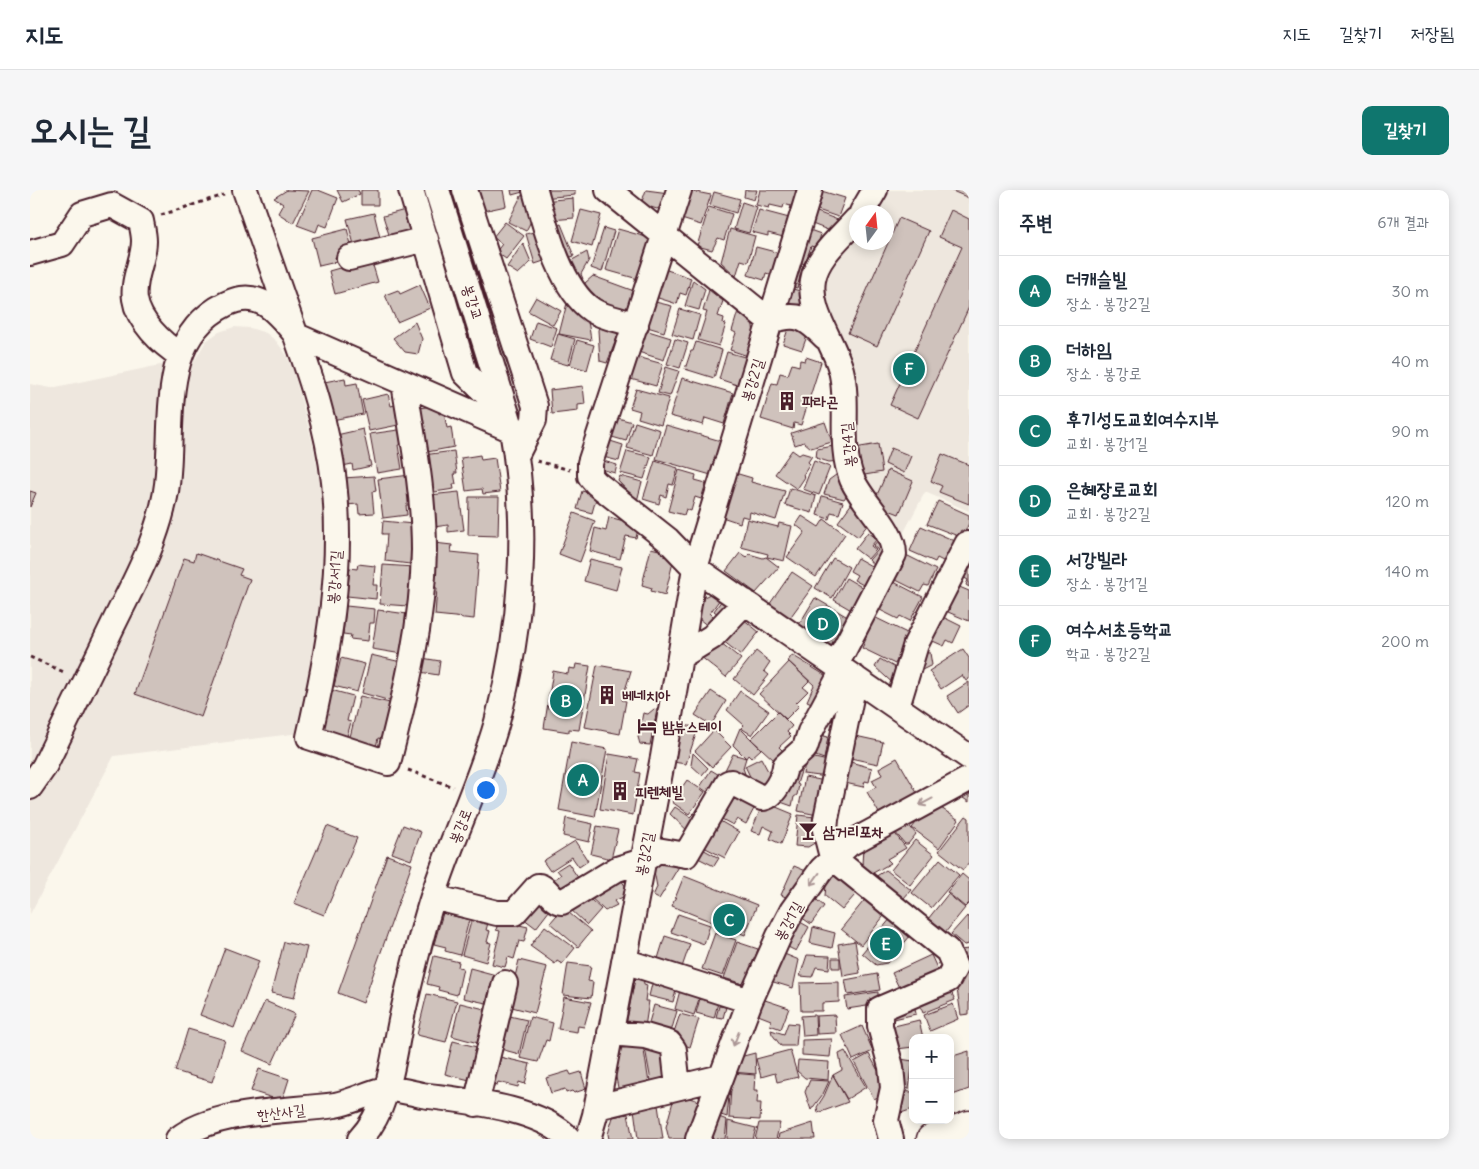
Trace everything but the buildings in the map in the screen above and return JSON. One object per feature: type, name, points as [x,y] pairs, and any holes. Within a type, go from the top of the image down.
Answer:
[{"type":"main road","points":[[931,1139],[969,1126]]},
{"type":"street","points":[[411,190],[465,372],[510,423]]},
{"type":"street","name":"봉강교","points":[[437,190],[510,423]]},
{"type":"street","points":[[465,190],[535,406],[534,420],[516,456]]},
{"type":"street","points":[[535,190],[544,224],[562,270],[577,294],[594,311],[636,325]]},
{"type":"street","points":[[608,190],[770,321],[787,316],[801,318],[810,322],[831,344]]},
{"type":"street","points":[[679,190],[590,463],[590,476],[596,483],[668,540],[695,568],[969,756]]},
{"type":"street","name":"봉강2길","points":[[588,1139],[597,1108],[681,656],[695,568],[810,190]]},
{"type":"street","points":[[866,205],[875,190]]},
{"type":"street","name":"봉강서1길","points":[[238,191],[296,336],[317,395],[330,454],[336,508],[336,552],[332,610],[325,666],[308,737],[388,763]]},
{"type":"street","points":[[30,254],[62,244],[82,214],[112,204],[141,221],[144,241],[135,285],[135,299],[148,327],[166,347],[180,355]]},
{"type":"street","name":"봉강4길","points":[[845,671],[893,557],[894,550],[886,529],[867,505],[852,478],[846,442],[843,380],[831,344],[818,315],[813,281],[824,256],[849,228]]},
{"type":"street","points":[[349,258],[426,239]]},
{"type":"street","points":[[30,787],[42,770],[148,555],[162,513],[168,474],[170,402],[180,355],[206,318],[220,307],[244,298],[264,303],[273,310],[296,336],[404,383],[510,423]]},
{"type":"street","points":[[388,763],[411,673],[424,550],[420,476],[404,383]]},
{"type":"street","name":"봉강로","points":[[360,1139],[373,1121],[386,1089],[405,1005],[433,897],[497,722],[513,643],[520,585],[521,543],[516,456],[510,423]]},
{"type":"street","points":[[897,707],[916,644],[967,544]]},
{"type":"street","points":[[681,656],[712,637],[745,602]]},
{"type":"street","points":[[845,671],[825,830],[832,858],[948,951],[954,968],[948,980],[880,1009],[880,1026],[892,1068],[893,1088],[886,1120],[891,1139]]},
{"type":"street","points":[[433,897],[497,913],[514,913],[538,886],[542,887],[557,901],[562,902],[617,869],[643,861],[657,850],[686,855],[728,783],[731,782],[762,798],[770,795],[784,775],[785,766],[805,748],[810,732],[845,671]]},
{"type":"street","name":"봉강1길","points":[[698,1139],[750,1001],[792,911],[832,858],[849,844],[969,779]]},
{"type":"street","points":[[624,961],[750,1001]]},
{"type":"street","points":[[476,1104],[505,983]]},
{"type":"street","points":[[610,1033],[646,1036],[669,1043],[674,1050],[678,1087]]},
{"type":"street","points":[[597,1108],[721,1077]]},
{"type":"street","points":[[386,1089],[476,1104],[533,1118],[555,1128],[569,1139]]},
{"type":"street","name":"한산사길","points":[[178,1139],[209,1121],[336,1105],[360,1099],[386,1089]]},
{"type":"path","points":[[141,221],[238,191]]},
{"type":"path","points":[[516,456],[590,476]]},
{"type":"path","points":[[30,656],[85,682]]},
{"type":"path","points":[[388,763],[472,794]]},
{"type":"shaded area","points":[[879,190],[969,190],[969,511],[925,492],[903,534],[873,505],[855,474],[847,360],[836,322],[826,304],[824,289],[825,273],[849,237],[849,250],[894,250],[894,205],[871,205]]},
{"type":"shaded area","points":[[234,327],[250,328],[266,333],[276,341],[286,354],[294,373],[313,444],[323,499],[327,534],[321,638],[300,733],[114,756],[30,914],[30,384],[51,388],[165,364],[191,367],[206,341],[219,332]]},
{"type":"place","name":"여수서초등학교","points":[[909,369]]},
{"type":"place","name":"파라곤","points":[[787,401]]},
{"type":"place","name":"은혜장로교회","points":[[823,624]]},
{"type":"place","name":"베네치아","points":[[607,695]]},
{"type":"place","name":"더하임","points":[[566,701]]},
{"type":"place","name":"밤뷰스테이","points":[[647,726]]},
{"type":"place","name":"더캐슬빌","points":[[583,780]]},
{"type":"place","name":"피렌체빌","points":[[620,791]]},
{"type":"place","name":"삼거리포차","points":[[808,831]]},
{"type":"place","name":"후기성도교회여수지부","points":[[729,920]]},
{"type":"place","name":"서강빌라","points":[[886,944]]}]
